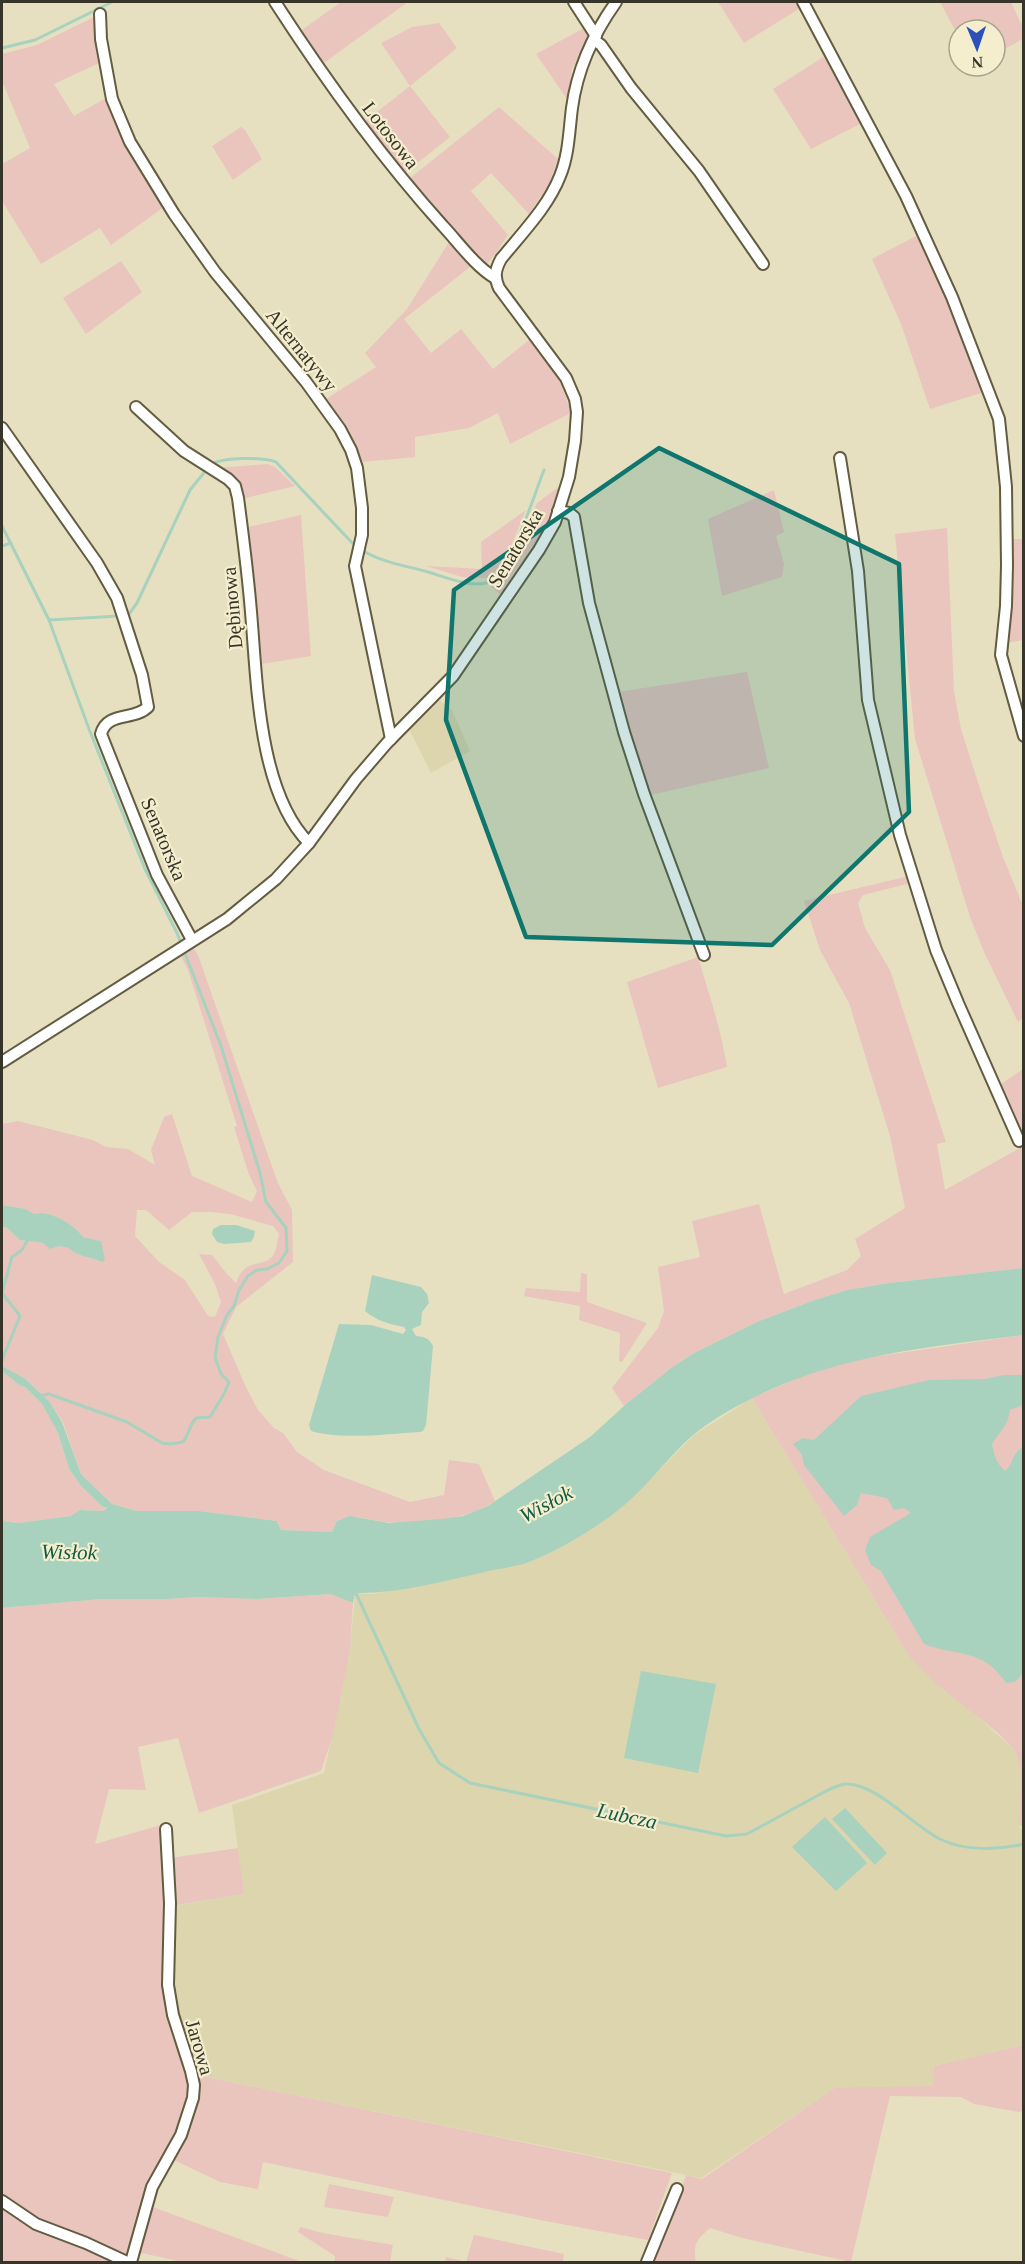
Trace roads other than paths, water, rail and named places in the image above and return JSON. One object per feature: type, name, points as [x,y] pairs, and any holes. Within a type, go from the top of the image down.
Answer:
[{"type":"street","name":"Lotosowa","points":[[275,2],[332,89],[393,169],[478,264],[495,278]]},
{"type":"street","points":[[574,2],[595,38],[631,88],[699,171],[763,264]]},
{"type":"street","points":[[495,278],[496,267],[501,259],[547,201],[561,175],[566,161],[577,84],[584,60],[616,2]]},
{"type":"street","points":[[803,2],[906,196],[952,297],[999,419],[1006,487],[1007,531],[1006,606],[1001,655],[1023,736]]},
{"type":"street","name":"Alternatywy","points":[[100,14],[101,39],[112,99],[130,142],[174,214],[215,272],[306,382],[340,429],[351,450],[357,468],[362,508],[359,550],[355,566],[392,739]]},
{"type":"street","name":"Senatorska","points":[[2,1062],[246,905],[276,879],[309,843],[356,779],[453,676],[539,550],[555,522],[573,456],[576,427],[574,399],[566,378],[556,362],[504,296],[495,278]]},
{"type":"street","name":"Dębinowa","points":[[136,407],[184,451],[228,479],[235,486],[269,765],[291,820],[309,843]]},
{"type":"street","name":"Senatorska","points":[[2,428],[97,563],[126,621],[142,675],[148,707],[138,714],[110,720],[105,723],[101,734],[157,875],[192,940]]},
{"type":"street","points":[[840,458],[858,571],[868,700],[889,794],[913,882],[936,950],[1019,1141]]},
{"type":"street","points":[[558,511],[569,513],[573,517],[589,603],[624,732],[644,794],[704,955]]},
{"type":"street","name":"Jarowa","points":[[129,2262],[153,2187],[181,2135],[193,2098],[194,2085],[191,2071],[173,2016],[168,1985],[170,1903],[166,1829]]},
{"type":"street","points":[[647,2262],[676,2189]]},
{"type":"street","points":[[2,2201],[36,2224],[86,2242],[129,2262]]},
{"type":"water","points":[[2,1205],[61,1219],[83,1237],[101,1241],[105,1260],[102,1262],[76,1253],[69,1248],[59,1246],[50,1249],[43,1243],[20,1240],[6,1227],[2,1228]]},
{"type":"water","points":[[221,1225],[236,1225],[255,1231],[254,1237],[251,1242],[224,1244],[217,1242],[212,1234],[213,1229]]},
{"type":"water","name":"Wisłok","points":[[1023,1268],[1023,1335],[882,1355],[813,1373],[780,1385],[733,1408],[699,1430],[627,1503],[606,1519],[563,1546],[524,1564],[404,1589],[355,1593],[353,1603],[331,1594],[257,1599],[199,1597],[101,1599],[2,1608],[2,1521],[18,1523],[71,1516],[80,1510],[104,1511],[108,1507],[103,1507],[81,1486],[69,1469],[58,1433],[42,1404],[25,1387],[2,1371],[2,1366],[24,1378],[49,1401],[62,1422],[81,1474],[112,1504],[137,1511],[199,1511],[277,1521],[281,1530],[332,1532],[337,1521],[350,1516],[389,1523],[463,1516],[488,1506],[590,1437],[671,1368],[694,1353],[759,1321],[847,1290]]},
{"type":"water","points":[[372,1275],[421,1287],[427,1294],[429,1303],[422,1312],[421,1325],[412,1329],[416,1336],[426,1338],[433,1346],[426,1425],[420,1432],[379,1435],[350,1436],[311,1431],[309,1425],[339,1324],[371,1325],[403,1334],[406,1330],[404,1327],[379,1320],[365,1311]]},
{"type":"water","points":[[1004,1375],[1024,1375],[1023,1405],[1010,1410],[1006,1424],[992,1444],[996,1459],[1005,1471],[1016,1453],[1023,1447],[1023,1673],[1015,1682],[1006,1683],[988,1664],[979,1659],[924,1644],[881,1571],[871,1565],[865,1550],[870,1537],[911,1513],[904,1508],[894,1510],[887,1498],[861,1493],[857,1505],[844,1516],[804,1465],[802,1455],[793,1444],[803,1438],[814,1440],[861,1396],[929,1380],[985,1379]]},
{"type":"water","points":[[641,1671],[716,1684],[698,1773],[624,1758]]},
{"type":"water","points":[[845,1808],[887,1853],[875,1865],[832,1819]]},
{"type":"water","points":[[825,1817],[867,1863],[836,1891],[792,1847]]},
{"type":"waterway","points":[[2,48],[35,40],[112,2]]},
{"type":"waterway","points":[[212,464],[244,458],[276,462],[356,547]]},
{"type":"waterway","points":[[49,620],[129,614],[137,603],[190,490],[207,469]]},
{"type":"waterway","points":[[362,550],[385,561],[457,581],[472,584],[486,583],[495,578],[512,551],[544,470]]},
{"type":"waterway","points":[[2,526],[49,620],[89,729],[145,869],[177,933],[221,1046],[260,1173],[266,1202],[286,1228],[287,1251],[279,1263],[267,1269],[257,1270],[248,1276],[239,1290],[234,1306],[227,1315],[218,1337],[215,1358],[221,1374],[229,1382],[224,1394],[210,1417],[196,1418],[183,1442],[162,1443],[127,1422],[49,1394],[40,1396]]},
{"type":"waterway","points":[[2,546],[11,543]]},
{"type":"waterway","points":[[2,1360],[20,1316],[2,1293],[12,1257],[22,1250],[27,1241]]},
{"type":"waterway","name":"Lubcza","points":[[354,1589],[419,1729],[439,1763],[470,1783],[726,1836],[747,1834],[826,1791],[847,1784],[871,1791],[931,1834],[951,1844],[972,1848],[1024,1844]]}]
